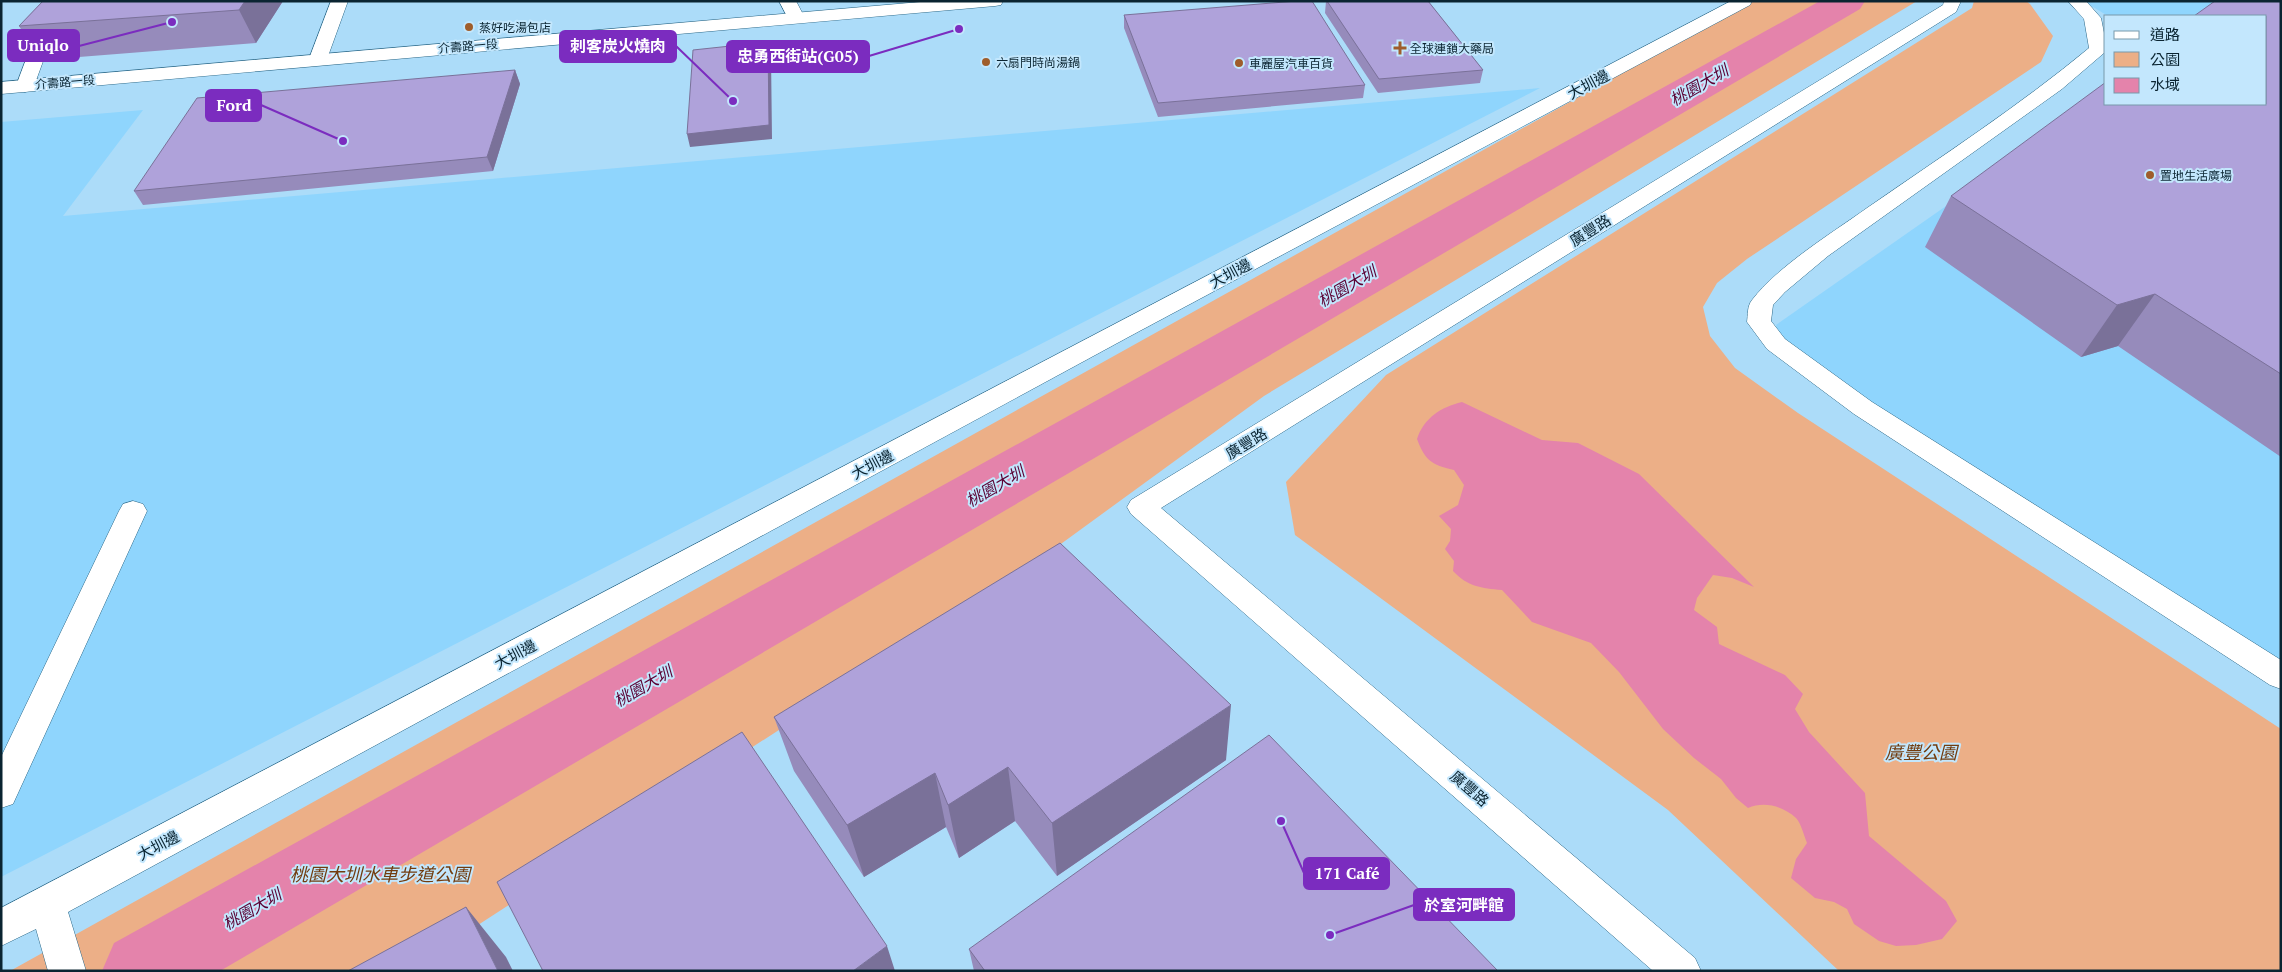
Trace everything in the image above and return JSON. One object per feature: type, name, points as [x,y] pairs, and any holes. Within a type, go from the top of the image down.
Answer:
[{"type":"street","points":[[25,86],[57,1]]},
{"type":"street","points":[[318,59],[340,1]]},
{"type":"street","points":[[787,1],[796,18]]},
{"type":"street","name":"介壽路一段","points":[[1,88],[995,1]]},
{"type":"street","name":"大圳邊","points":[[1,928],[1744,1]]},
{"type":"street","name":"廣豐路","points":[[1682,971],[1141,507],[1942,14],[1950,8],[1953,1]]},
{"type":"street","points":[[2076,1],[2092,18],[2098,50],[2054,85],[1820,251],[1777,286],[1761,304],[1759,322],[1776,344],[1863,408],[2281,676]]},
{"type":"street","points":[[1,793],[133,511]]},
{"type":"street","points":[[47,904],[64,958]]},
{"type":"shaded area","name":"置地生活廣場","points":[[2083,1],[2281,1],[2281,670],[1781,356],[1776,325],[2086,108],[2104,104],[2267,105],[2267,15],[2106,15]]},
{"type":"shaded area","points":[[1540,88],[1,877],[1,122],[143,110],[63,216]]},
{"type":"green space","name":"桃園大圳水車步道公園","points":[[1751,1],[1917,1],[1264,396],[1021,573],[407,971],[10,971]]},
{"type":"green space","name":"廣豐公園","points":[[1974,1],[2026,1],[2030,4],[2053,36],[2041,62],[1747,259],[1717,283],[1703,307],[1710,336],[1735,368],[1798,413],[2281,729],[2281,971],[1839,971],[1668,810],[1295,535],[1286,482],[1386,375],[1972,8]]},
{"type":"water","points":[[1462,402],[1542,440],[1578,443],[1639,474],[1754,587],[1732,578],[1713,575],[1697,598],[1694,610],[1717,627],[1719,644],[1785,675],[1803,694],[1795,709],[1809,732],[1865,793],[1869,836],[1946,901],[1957,921],[1942,939],[1916,945],[1896,946],[1879,941],[1854,924],[1847,909],[1834,902],[1815,898],[1791,878],[1796,859],[1807,843],[1796,818],[1785,810],[1773,806],[1760,805],[1748,808],[1736,798],[1721,779],[1694,758],[1663,729],[1619,672],[1591,643],[1532,622],[1502,590],[1475,586],[1453,571],[1454,561],[1445,549],[1450,541],[1451,529],[1439,516],[1458,505],[1464,485],[1454,470],[1434,464],[1426,457],[1417,439],[1424,425],[1434,414]]},
{"type":"building","points":[[43,1],[245,1],[239,10],[19,26]]},
{"type":"building","name":"車麗屋汽車百貨","points":[[1312,1],[1365,85],[1158,103],[1124,15]]},
{"type":"building","name":"全球連鎖大藥局","points":[[1327,1],[1428,1],[1483,70],[1379,79]]},
{"type":"building","name":"置地生活廣場","points":[[2215,1],[2281,1],[2281,374],[2155,294],[2117,305],[1951,196],[2104,83],[2104,105],[2267,105],[2267,15],[2195,15]]},
{"type":"building","points":[[768,42],[769,125],[687,134],[693,50]]},
{"type":"building","points":[[515,70],[487,157],[134,191],[197,98]]},
{"type":"building","points":[[1060,543],[1231,705],[1052,823],[1008,767],[948,805],[935,773],[847,825],[774,717]]},
{"type":"building","points":[[742,732],[887,946],[853,971],[543,971],[497,882]]},
{"type":"building","points":[[1269,735],[1498,971],[985,971],[969,949]]},
{"type":"building","points":[[466,907],[498,971],[348,971]]},
{"type":"waterway","name":"桃園大圳","points":[[143,971],[1847,1]]},
{"type":"place","name":"Uniqlo","points":[[172,22]]},
{"type":"place","name":"蒸好吃湯包店","points":[[469,27]]},
{"type":"place","name":"忠勇西街站(G05)","points":[[959,29]]},
{"type":"place","name":"全球連鎖大藥局","points":[[1400,48]]},
{"type":"place","name":"六扇門時尚湯鍋","points":[[986,62]]},
{"type":"place","name":"車麗屋汽車百貨","points":[[1239,63]]},
{"type":"place","name":"刺客炭火燒肉","points":[[733,101]]},
{"type":"place","name":"Ford","points":[[343,141]]},
{"type":"place","name":"置地生活廣場","points":[[2150,175]]},
{"type":"place","name":"171 Café","points":[[1281,821]]},
{"type":"place","name":"於室河畔館","points":[[1330,935]]}]
